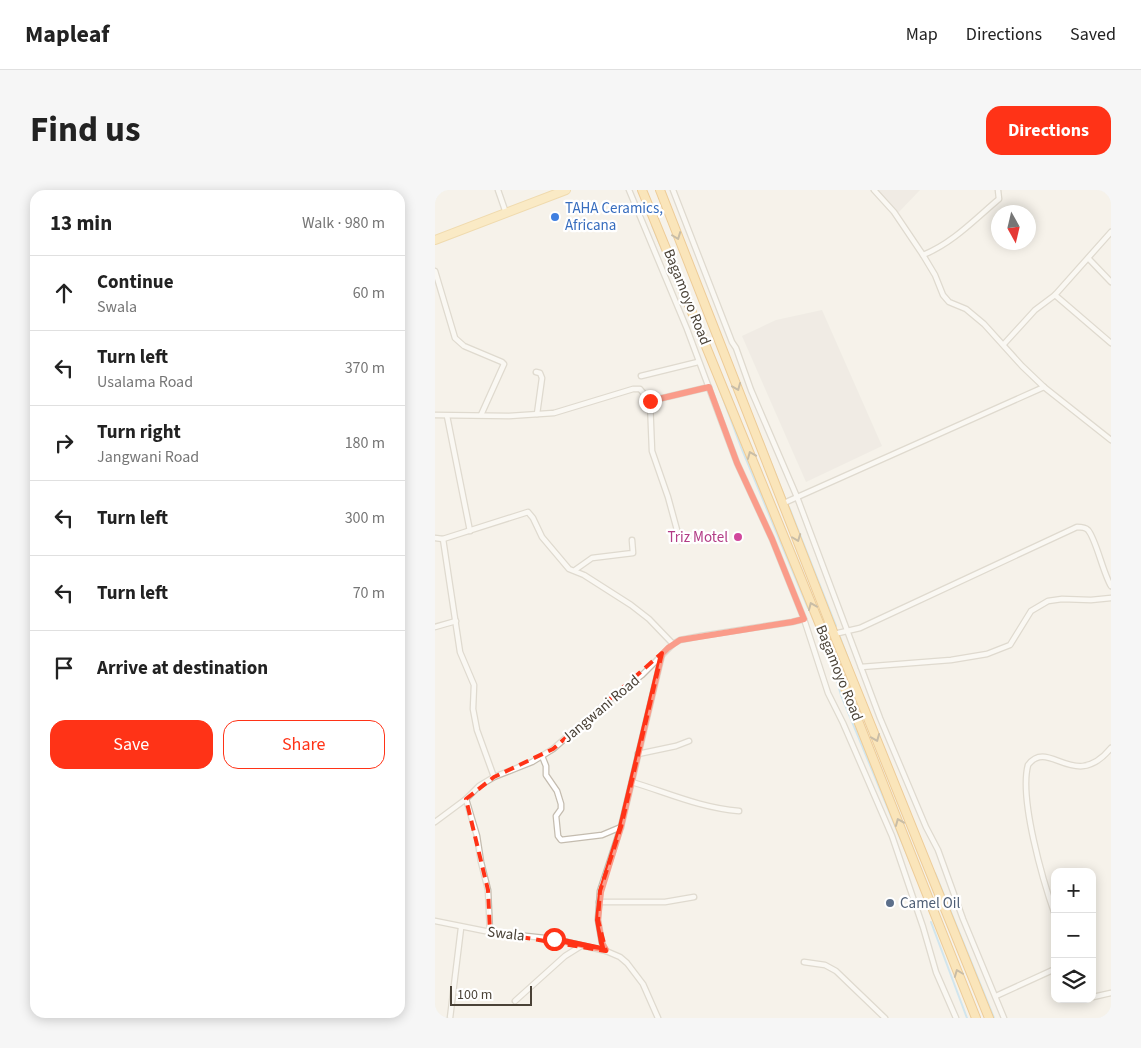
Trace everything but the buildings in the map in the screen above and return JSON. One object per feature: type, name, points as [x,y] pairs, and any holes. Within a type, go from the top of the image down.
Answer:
[{"type":"highway","name":"Bagamoyo Road","points":[[642,190],[822,630],[976,1018]]},
{"type":"highway","name":"Bagamoyo Road","points":[[660,190],[834,634],[989,1018]]},
{"type":"main road","points":[[435,240],[566,190]]},
{"type":"street","points":[[498,190],[506,213]]},
{"type":"street","points":[[629,190],[687,329],[737,463],[772,539],[804,619],[828,693],[892,836],[936,972],[957,1018]]},
{"type":"street","points":[[673,190],[741,360],[751,390],[797,497],[880,718],[926,827],[938,850],[963,919],[1004,1018]]},
{"type":"street","points":[[874,190],[895,212],[923,255],[935,275],[943,295],[949,302],[966,309],[974,315],[1044,387],[1111,440]]},
{"type":"street","points":[[923,255],[966,228],[999,199],[997,190]]},
{"type":"street","points":[[1004,344],[1035,310],[1055,295],[1110,235]]},
{"type":"street","points":[[1089,259],[1111,282]]},
{"type":"street","points":[[435,270],[455,338],[464,346],[504,364],[481,415]]},
{"type":"street","points":[[1055,295],[1111,343]]},
{"type":"street","points":[[641,376],[699,362]]},
{"type":"street","points":[[536,372],[540,373],[542,378],[537,414]]},
{"type":"street","points":[[650,401],[709,387]]},
{"type":"street","points":[[784,503],[1044,387]]},
{"type":"street","points":[[435,415],[509,416],[554,413],[633,389],[639,389],[650,401],[653,451],[680,541]]},
{"type":"street","points":[[447,416],[470,531]]},
{"type":"street","points":[[435,538],[443,540],[528,512],[542,537],[569,569],[575,570],[631,605],[649,619],[673,644]]},
{"type":"street","points":[[834,634],[848,631],[875,620],[1077,527],[1084,527],[1090,532],[1111,586]]},
{"type":"street","points":[[443,540],[460,652],[474,685],[473,708],[477,730],[495,777]]},
{"type":"street","points":[[575,570],[592,558],[633,553],[633,540]]},
{"type":"street","points":[[861,667],[951,660],[987,654],[1010,645],[1031,612],[1048,601],[1111,598]]},
{"type":"street","name":"Jangwani Road","points":[[435,822],[479,786],[495,777],[532,762],[553,749],[614,696],[642,675],[662,654],[680,640],[804,619]]},
{"type":"street","points":[[435,627],[455,621]]},
{"type":"street","points":[[658,1018],[643,984],[627,963],[606,950],[602,943],[599,931],[599,902],[621,827],[662,654]]},
{"type":"street","points":[[638,754],[676,746],[689,740]]},
{"type":"street","points":[[1054,913],[1032,832],[1026,790],[1028,765],[1036,758],[1047,756],[1069,766],[1089,766],[1098,762],[1111,748]]},
{"type":"street","points":[[542,756],[546,766],[546,775],[557,791],[561,804],[561,809],[556,816],[557,836],[561,840],[602,835],[621,827]]},
{"type":"street","points":[[632,782],[701,805],[720,810],[739,811]]},
{"type":"street","points":[[466,798],[477,836],[488,890],[490,932]]},
{"type":"street","points":[[599,902],[665,902],[694,897]]},
{"type":"street","name":"Swala","points":[[435,922],[461,928],[554,939],[606,950]]},
{"type":"street","points":[[451,1018],[461,928]]},
{"type":"street","points":[[515,1001],[565,956],[581,946]]},
{"type":"street","points":[[804,962],[825,966],[844,976],[885,1018]]},
{"type":"street","points":[[996,996],[1051,971]]},
{"type":"street","points":[[1096,996],[1111,993]]},
{"type":"highlighted area","points":[[662,653],[621,827],[600,891],[598,920],[606,951],[490,932],[488,890],[466,799],[494,777],[553,749]]},
{"type":"shaded area","points":[[878,190],[920,190],[898,213]]},
{"type":"shaded area","points":[[822,310],[882,446],[806,482],[742,336],[776,320]]},
{"type":"waterway","points":[[652,225],[678,289]]},
{"type":"waterway","points":[[680,294],[683,300]]},
{"type":"waterway","points":[[730,360],[785,498]]},
{"type":"waterway","points":[[719,388],[741,447],[808,608]]},
{"type":"waterway","points":[[789,507],[836,626]]},
{"type":"waterway","points":[[840,637],[855,677]]},
{"type":"waterway","points":[[832,664],[841,695],[913,869]]},
{"type":"waterway","points":[[935,873],[994,1018]]},
{"type":"waterway","points":[[931,922],[967,1018]]},
{"type":"place","name":"TAHA Ceramics, Africana","points":[[555,217]]},
{"type":"place","name":"Triz Motel","points":[[738,537]]},
{"type":"place","name":"Camel Oil","points":[[890,903]]},
{"type":"route","points":[[554,939],[606,950],[599,931],[599,902],[621,827],[662,654],[680,640],[804,619],[772,539],[737,463],[709,387],[650,401]]}]
